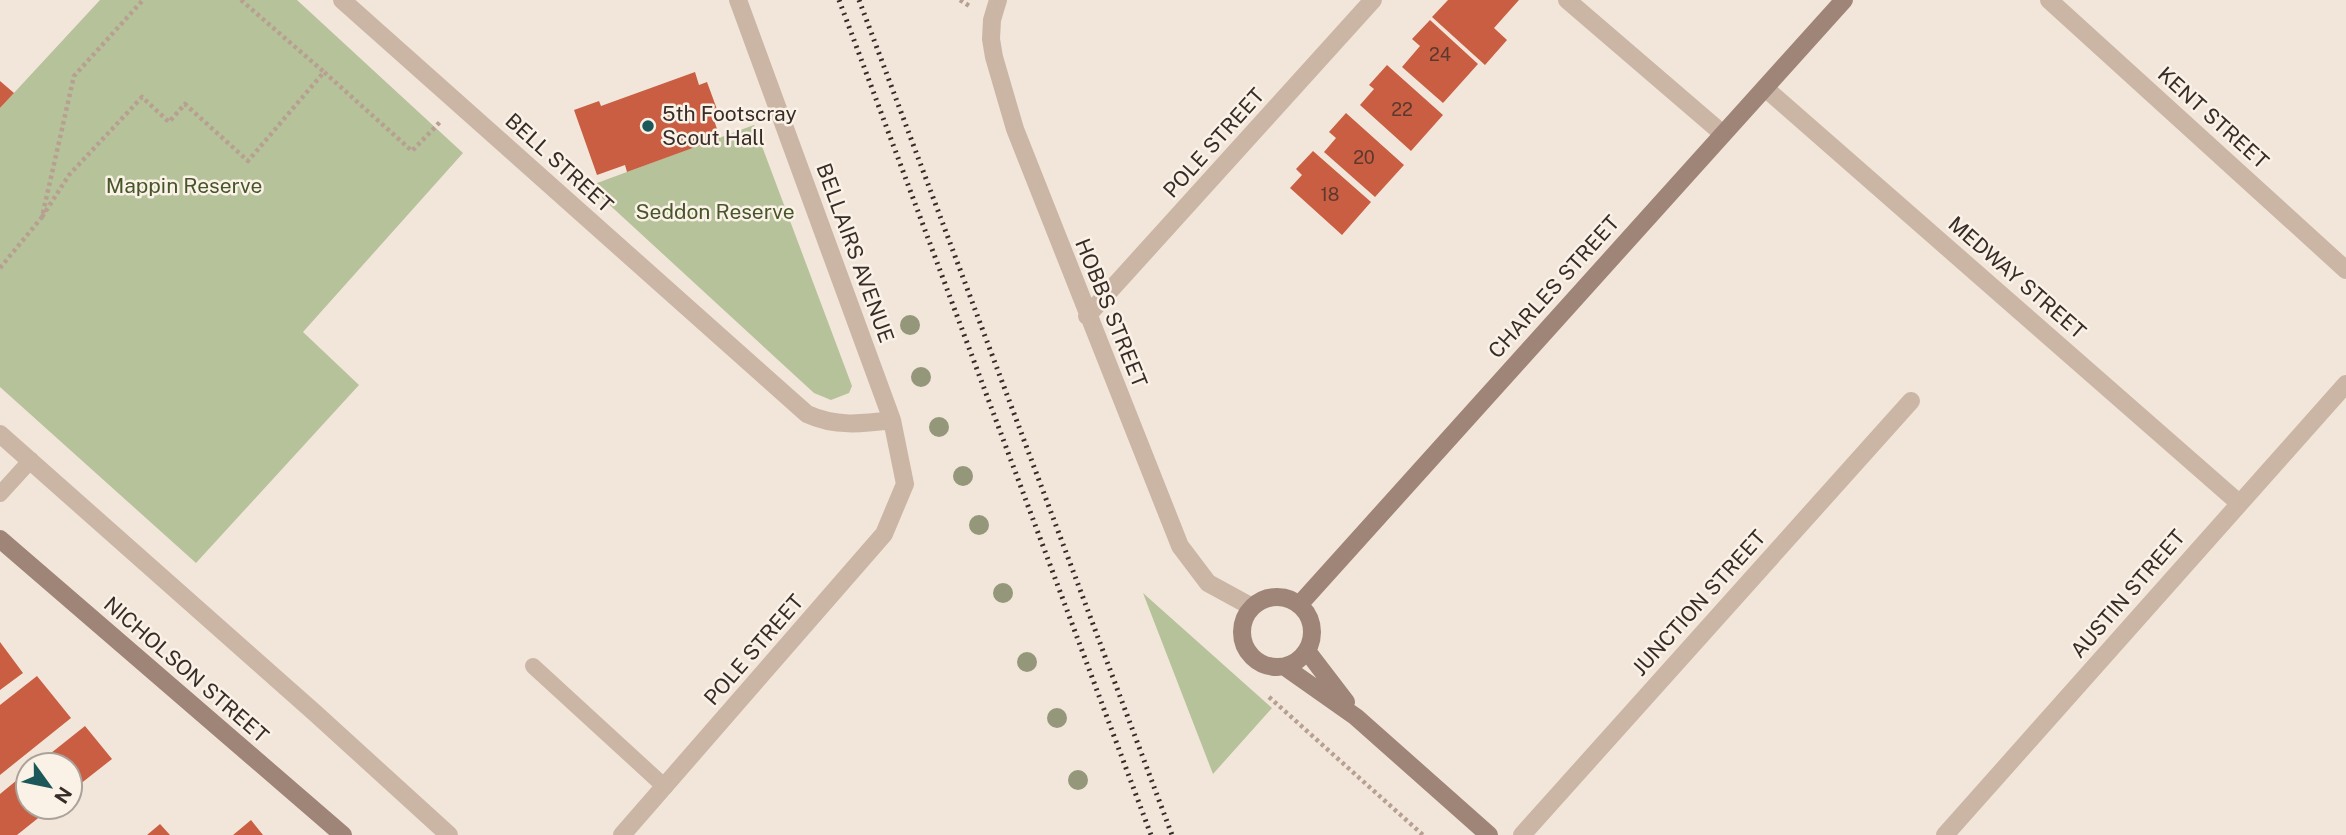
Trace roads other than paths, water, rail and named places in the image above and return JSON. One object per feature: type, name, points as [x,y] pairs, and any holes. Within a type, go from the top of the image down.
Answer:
[{"type":"street","name":"BELL STREET","points":[[342,0],[807,414],[824,422],[848,424],[892,419]]},
{"type":"street","name":"BELLAIRS AVENUE","points":[[738,0],[892,419],[905,484]]},
{"type":"street","name":"HOBBS STREET","points":[[998,0],[992,20],[992,39],[1014,129],[1180,546],[1208,583],[1252,607]]},
{"type":"street","name":"POLE STREET","points":[[1087,316],[1373,0]]},
{"type":"street","points":[[1567,0],[1723,134]]},
{"type":"street","name":"CHARLES STREET","points":[[1299,605],[1844,0]]},
{"type":"street","name":"KENT STREET","points":[[2049,0],[2346,270]]},
{"type":"street","name":"MEDWAY STREET","points":[[1765,88],[2239,503]]},
{"type":"street","name":"AUSTIN STREET","points":[[1945,835],[2346,384]]},
{"type":"street","name":"JUNCTION STREET","points":[[1522,835],[1911,401]]},
{"type":"street","points":[[0,434],[449,835]]},
{"type":"street","name":"POLE STREET","points":[[622,835],[884,534],[905,484]]},
{"type":"street","name":"NICHOLSON STREET","points":[[0,538],[343,835]]},
{"type":"street","points":[[1276,597],[1288,599],[1308,614],[1312,639],[1307,651],[1298,661],[1285,667],[1272,667],[1260,663],[1250,655],[1244,644],[1242,631],[1245,618],[1252,607],[1263,600],[1276,597]]},
{"type":"street","points":[[1307,651],[1356,717]]},
{"type":"street","points":[[1285,667],[1356,717],[1489,835]]},
{"type":"lane","points":[[0,494],[31,460]]},
{"type":"lane","points":[[533,666],[664,788]]},
{"type":"railway","points":[[839,0],[1151,835]]},
{"type":"railway","points":[[859,0],[1172,835]]},
{"type":"place","name":"5th Footscray Scout Hall","points":[[648,126]]},
{"type":"park label","name":"Mappin Reserve","points":[[184,186]]},
{"type":"park label","name":"Seddon Reserve","points":[[715,212]]}]
